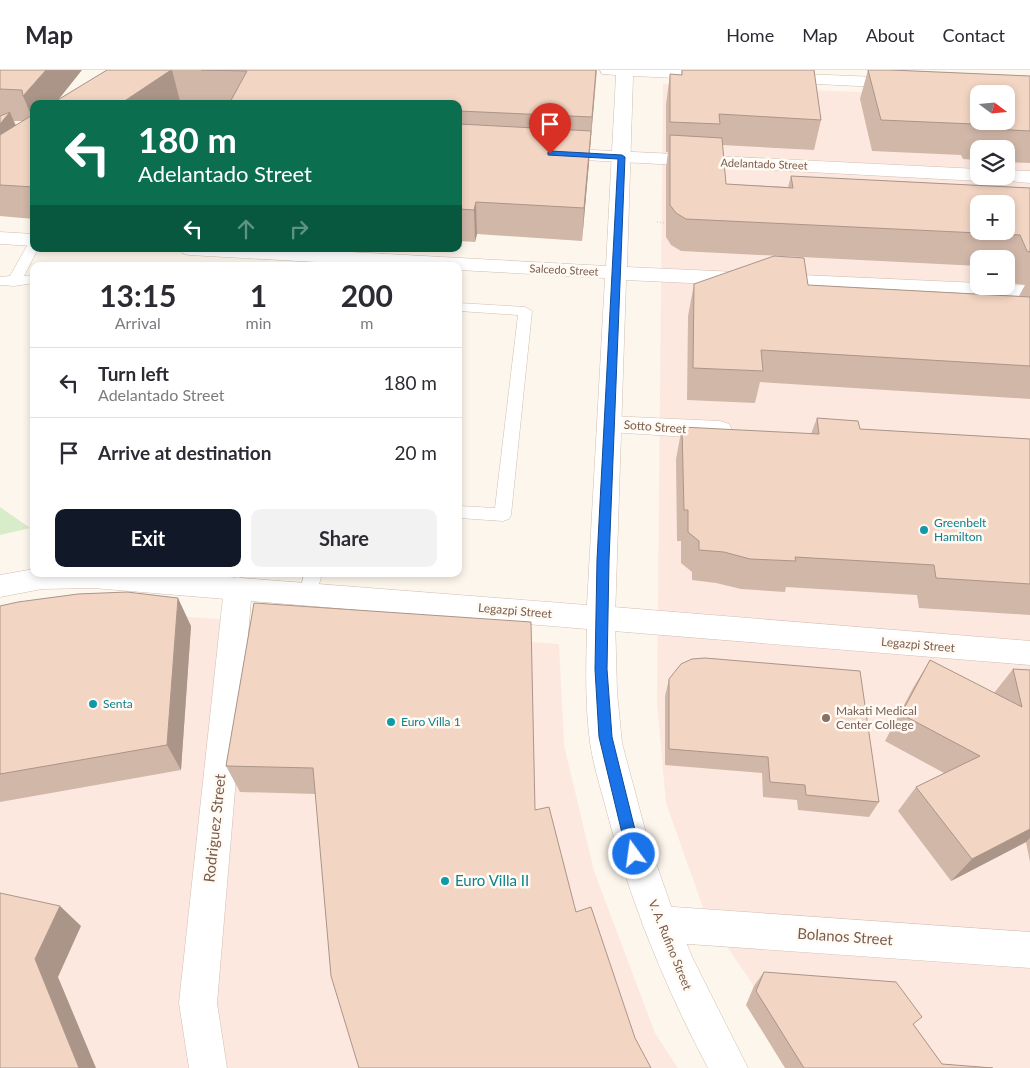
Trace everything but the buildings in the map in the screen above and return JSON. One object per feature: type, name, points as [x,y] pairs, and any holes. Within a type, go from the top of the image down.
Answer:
[{"type":"street","points":[[619,70],[736,76]]},
{"type":"street","name":"V. A. Rufino Street","points":[[619,70],[622,157],[601,618],[601,669],[605,737],[634,854],[660,924],[696,1010],[729,1068]]},
{"type":"street","points":[[765,77],[920,84]]},
{"type":"street","name":"Adelantado Street","points":[[537,153],[622,157],[906,179],[970,175]]},
{"type":"street","points":[[1015,176],[1030,177]]},
{"type":"street","points":[[0,238],[30,240]]},
{"type":"street","name":"Salcedo Street","points":[[242,252],[420,262]]},
{"type":"street","name":"Salcedo Street","points":[[462,264],[1030,292]]},
{"type":"street","name":"Sotto Street","points":[[609,424],[747,432]]},
{"type":"street","name":"Legazpi Street","points":[[0,586],[42,578],[93,577],[238,588],[311,583],[601,618],[1030,653]]},
{"type":"street","name":"Rodriguez Street","points":[[208,1068],[198,1003],[238,588]]},
{"type":"street","name":"Bolanos Street","points":[[660,924],[1030,950]]},
{"type":"lane","points":[[7,281],[30,249]]},
{"type":"lane","points":[[7,281],[30,279]]},
{"type":"lane","points":[[7,281],[30,287]]},
{"type":"lane","points":[[462,307],[524,310],[504,515],[462,512]]},
{"type":"path","points":[[657,222],[666,223]]},
{"type":"shaded area","points":[[663,84],[970,97],[970,130],[1015,130],[1015,113],[1030,99],[1030,1068],[810,1068],[706,916],[666,803],[657,703]]},
{"type":"shaded area","points":[[83,609],[559,644],[564,745],[594,871],[655,1033],[678,1068],[0,1068],[0,618]]},
{"type":"green space","points":[[0,507],[30,528],[0,535]]},
{"type":"place","name":"Greenbelt Hamilton","points":[[924,530]]},
{"type":"place","name":"Senta","points":[[93,704]]},
{"type":"place","name":"Makati Medical Center College","points":[[826,718]]},
{"type":"place","name":"Euro Villa 1","points":[[391,722]]},
{"type":"place","name":"Euro Villa II","points":[[445,881]]},
{"type":"route","points":[[550,154],[622,157],[603,560],[601,669],[605,737],[634,854]]}]
